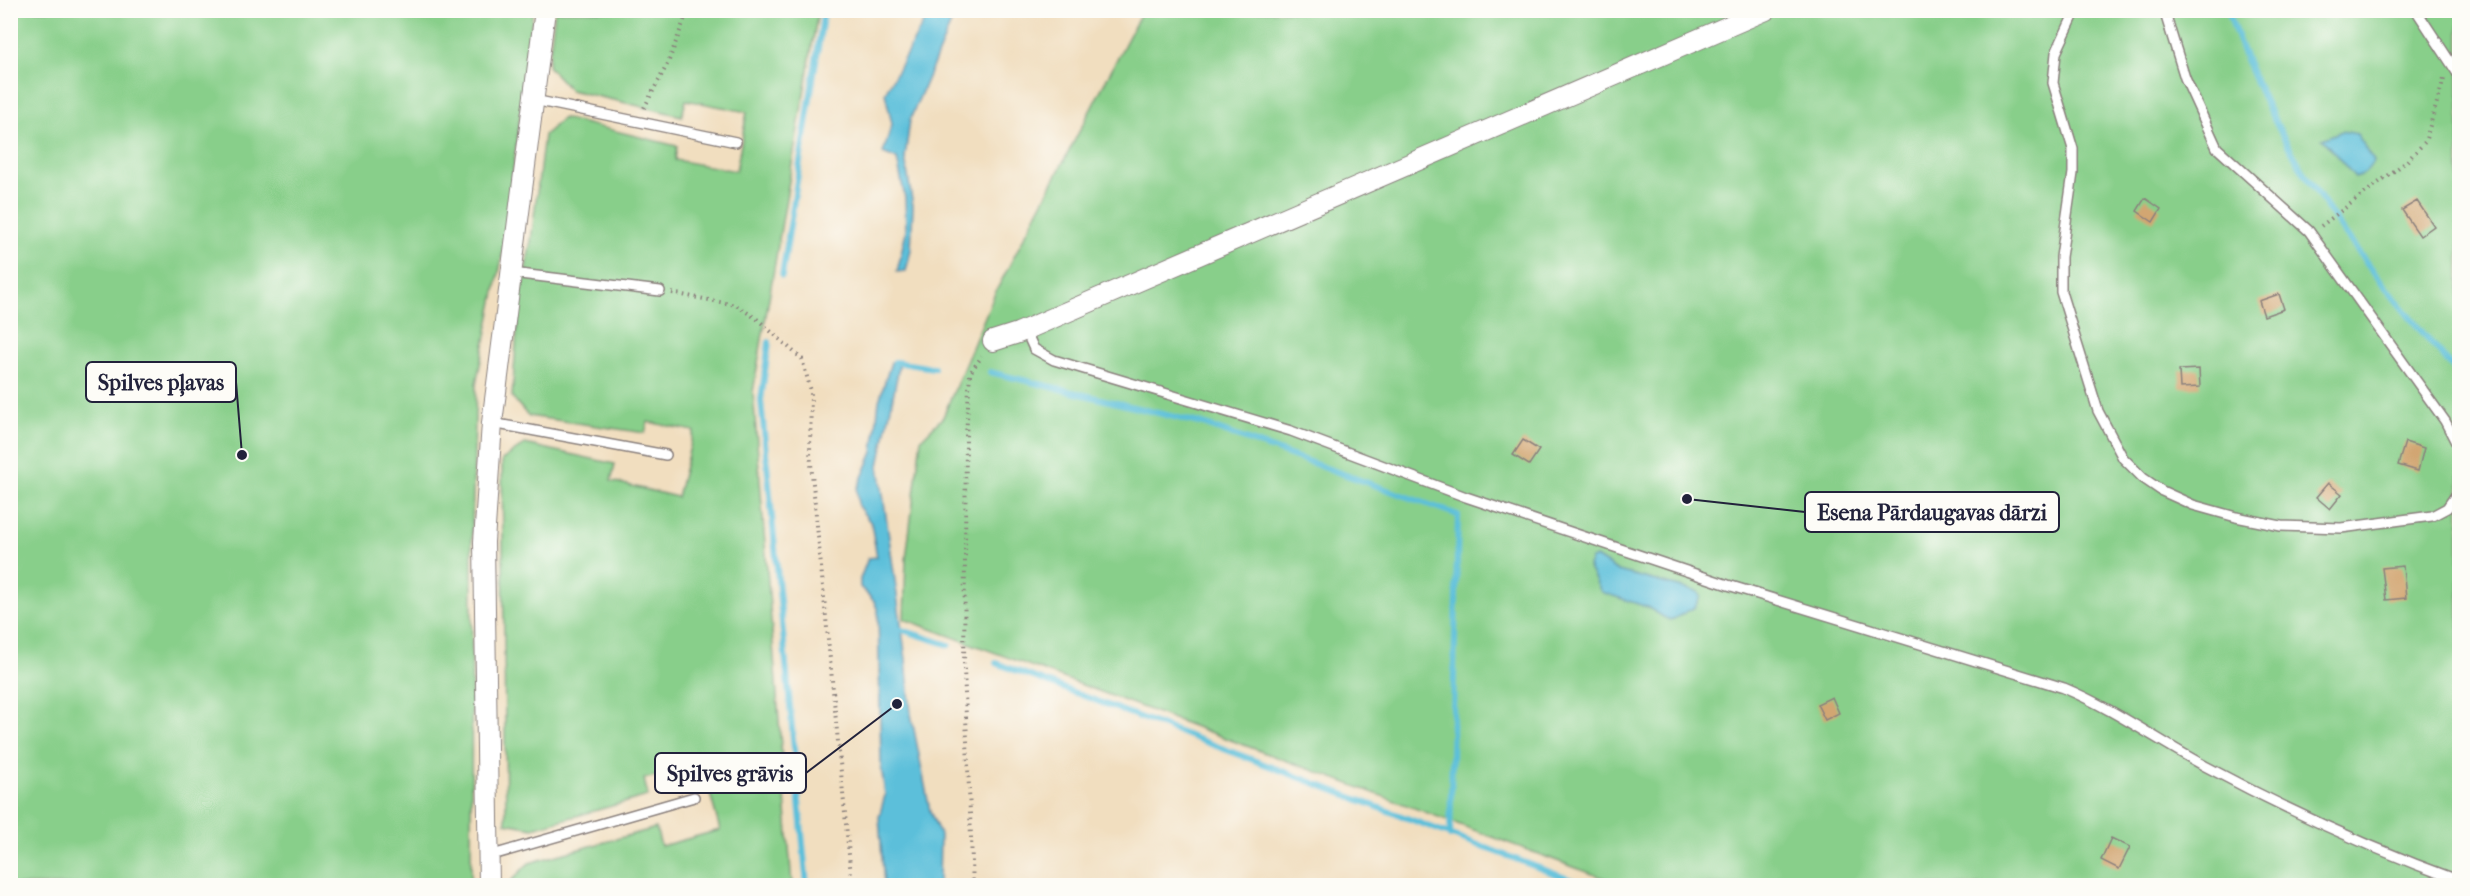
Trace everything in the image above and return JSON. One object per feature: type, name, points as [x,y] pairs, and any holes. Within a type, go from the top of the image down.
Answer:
[{"type":"street","points":[[489,885],[484,542],[492,423],[545,10]]},
{"type":"street","points":[[993,341],[1033,327],[1766,10]]},
{"type":"lane","points":[[2076,10],[2056,53],[2053,83],[2073,149],[2073,173],[2061,257],[2061,292],[2098,411],[2123,458],[2143,478],[2162,491],[2193,505],[2281,526],[2341,528],[2432,516],[2447,508],[2460,489]]},
{"type":"lane","points":[[2164,10],[2185,78],[2217,148],[2309,231],[2445,421],[2460,450]]},
{"type":"lane","points":[[2416,10],[2460,77]]},
{"type":"lane","points":[[534,100],[736,142]]},
{"type":"lane","points":[[512,273],[660,291]]},
{"type":"lane","points":[[1033,327],[1029,338],[1034,349],[1054,360],[1291,431],[1466,497],[1728,585],[2064,688],[2113,711],[2148,735],[2273,802],[2411,863],[2460,881]]},
{"type":"lane","points":[[492,423],[666,454]]},
{"type":"lane","points":[[489,856],[694,797]]},
{"type":"path","points":[[636,121],[668,63],[688,10]]},
{"type":"path","points":[[2327,223],[2406,162],[2425,142],[2449,61]]},
{"type":"path","points":[[660,291],[736,305],[757,319],[802,359],[811,390],[810,453],[852,885]]},
{"type":"path","points":[[973,885],[964,669],[966,435],[970,373],[993,341]]},
{"type":"green space","points":[[11,10],[533,11],[502,258],[476,384],[472,527],[471,885],[11,885]]},
{"type":"green space","points":[[555,11],[818,11],[753,392],[792,885],[507,885],[529,863],[656,828],[661,846],[720,830],[702,764],[644,779],[648,796],[533,828],[506,823],[502,460],[525,444],[615,464],[611,481],[677,497],[694,431],[648,422],[645,433],[528,416],[512,397],[519,304],[531,241],[544,135],[563,118],[677,146],[675,160],[736,171],[747,112],[686,100],[682,116],[570,90],[548,66]]},
{"type":"green space","points":[[1142,11],[2459,11],[2459,885],[1622,885],[904,619],[906,559],[921,439],[943,417],[994,295]]},
{"type":"water","points":[[930,11],[956,11],[910,120],[905,158],[913,206],[911,250],[906,271],[897,272],[906,231],[905,198],[897,159],[883,153],[892,124],[885,93]]},
{"type":"water","points":[[2342,131],[2357,134],[2374,161],[2365,173],[2355,177],[2322,139]]},
{"type":"water","points":[[891,362],[900,362],[879,466],[906,659],[911,714],[930,811],[940,835],[939,885],[884,885],[879,817],[885,795],[881,766],[878,611],[874,601],[860,587],[860,579],[868,558],[877,557],[871,523],[858,506],[857,489],[873,452],[879,401]]},
{"type":"water","points":[[1596,557],[1618,571],[1698,592],[1700,597],[1695,607],[1670,621],[1647,607],[1601,592],[1588,566],[1591,559]]},
{"type":"building","points":[[2145,198],[2161,209],[2153,222],[2137,211]]},
{"type":"building","points":[[2417,201],[2434,226],[2420,236],[2402,210]]},
{"type":"building","points":[[2279,294],[2284,309],[2264,316],[2259,301]]},
{"type":"building","points":[[2199,369],[2200,387],[2180,388],[2179,370]]},
{"type":"building","points":[[1523,440],[1539,450],[1529,465],[1513,455]]},
{"type":"building","points":[[2405,442],[2424,448],[2418,471],[2398,465]]},
{"type":"building","points":[[2328,483],[2342,494],[2330,509],[2316,497]]},
{"type":"building","points":[[2403,566],[2406,598],[2386,600],[2382,568]]},
{"type":"building","points":[[1832,697],[1839,713],[1825,720],[1817,704]]},
{"type":"building","points":[[2111,838],[2130,847],[2119,869],[2101,860]]},
{"type":"waterway","points":[[782,276],[824,10]]},
{"type":"waterway","points":[[2228,10],[2269,111],[2325,205],[2390,293],[2460,376]]},
{"type":"waterway","points":[[769,342],[761,400],[807,886]]},
{"type":"waterway","points":[[895,364],[895,362],[934,368]]},
{"type":"waterway","points":[[990,372],[1203,424],[1458,515],[1450,836]]},
{"type":"waterway","points":[[896,628],[949,645]]},
{"type":"waterway","points":[[996,663],[1587,886]]},
{"type":"place","name":"Spilves pļavas","points":[[242,455]]},
{"type":"place","name":"Esena Pārdaugavas dārzi","points":[[1687,499]]},
{"type":"place","name":"Spilves grāvis","points":[[897,704]]}]
